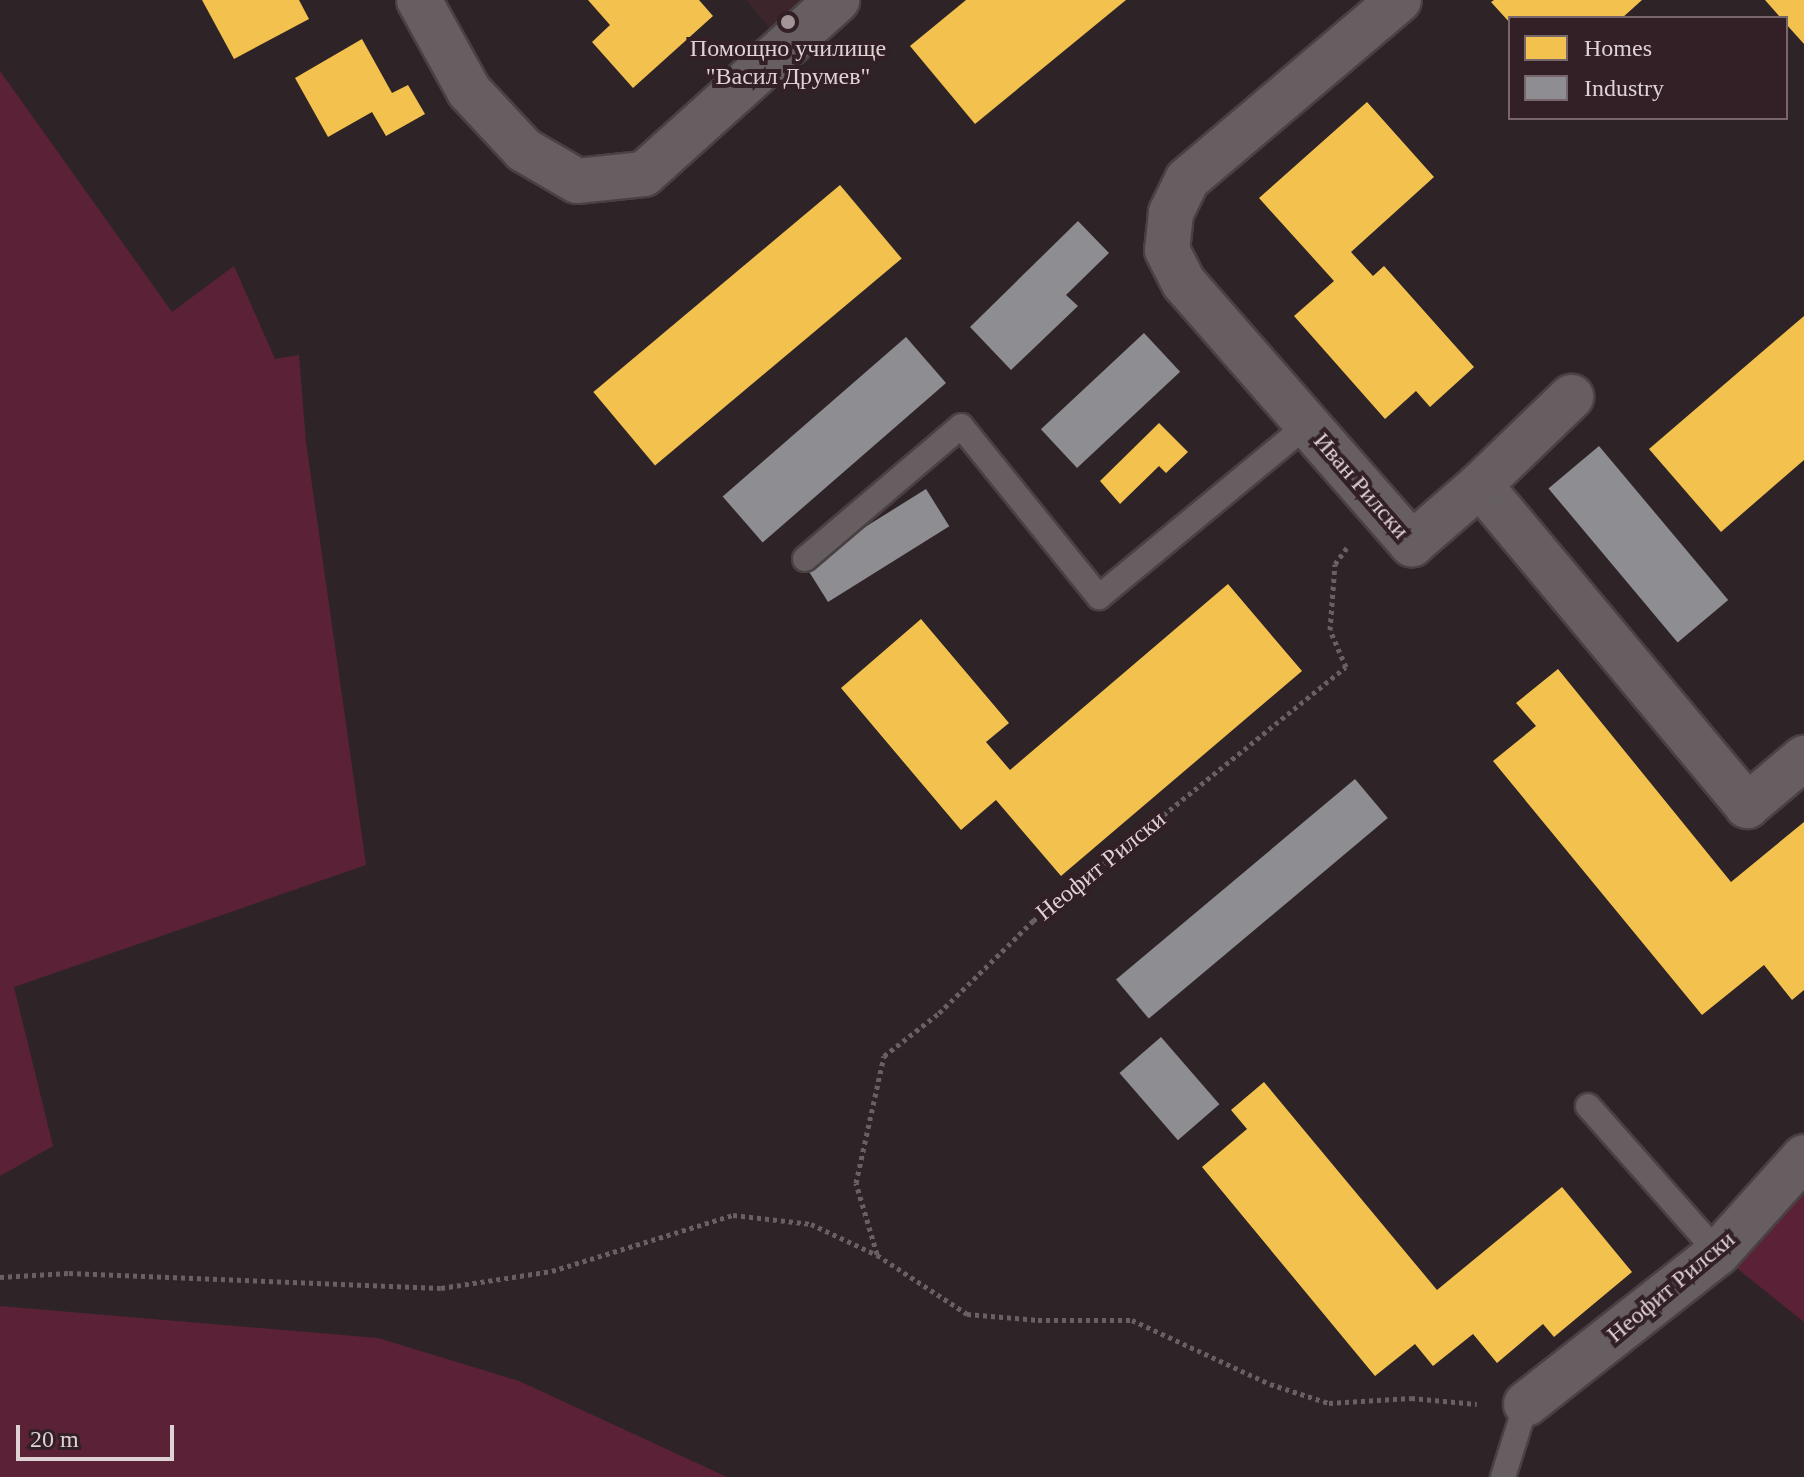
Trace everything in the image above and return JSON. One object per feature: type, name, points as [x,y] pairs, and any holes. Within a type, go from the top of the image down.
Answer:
[{"type":"street","points":[[419,0],[469,91],[524,150],[577,181],[644,174],[837,0]]},
{"type":"street","name":"Иван Рилски","points":[[1399,0],[1187,180],[1171,213],[1167,250],[1184,283],[1412,544],[1480,485]]},
{"type":"street","points":[[1571,397],[1480,485],[1747,806],[1804,758]]},
{"type":"street","name":"Неофит Рилски","points":[[1526,1404],[1718,1253],[1804,1157]]},
{"type":"lane","points":[[805,559],[961,426],[1099,597],[1307,425]]},
{"type":"lane","points":[[1588,1106],[1718,1253]]},
{"type":"lane","points":[[1503,1477],[1526,1404]]},
{"type":"path","name":"Неофит Рилски","points":[[877,1255],[856,1183],[884,1056],[939,1013],[1033,921],[1346,667],[1330,630],[1335,564],[1376,504]]},
{"type":"path","points":[[0,1277],[69,1273],[441,1288],[552,1271],[733,1215],[811,1224],[877,1255],[967,1314],[1038,1320],[1132,1320],[1270,1384],[1329,1403],[1411,1398],[1481,1405],[1526,1404]]},
{"type":"shaded area","name":"Помощно училище \"Васил Друмев\"","points":[[746,0],[837,0],[784,45]]},
{"type":"shaded area","points":[[0,71],[172,312],[234,266],[275,359],[299,355],[306,442],[366,865],[14,987],[53,1146],[0,1176]]},
{"type":"shaded area","points":[[1804,1157],[1804,1322],[1718,1253]]},
{"type":"shaded area","points":[[0,1306],[378,1338],[519,1381],[727,1477],[0,1477]]},
{"type":"building: Homes","points":[[202,0],[299,0],[309,19],[234,59]]},
{"type":"building: Homes","points":[[588,0],[699,0],[713,16],[633,88],[592,42],[610,25]]},
{"type":"building: Homes","points":[[966,0],[1126,0],[975,124],[910,46]]},
{"type":"building: Homes","points":[[1642,0],[1624,16],[1508,16],[1508,21],[1491,2]]},
{"type":"building: Homes","points":[[1765,0],[1804,0],[1804,44],[1788,26],[1788,16],[1779,16]]},
{"type":"building: Homes","points":[[362,39],[392,93],[408,85],[425,114],[386,136],[372,112],[328,137],[295,78]]},
{"type":"building: Homes","points":[[1367,102],[1434,177],[1351,252],[1373,276],[1384,266],[1474,367],[1430,407],[1416,391],[1385,419],[1294,316],[1334,281],[1259,198]]},
{"type":"building: Homes","points":[[840,185],[902,259],[655,466],[593,392]]},
{"type":"building: Homes","points":[[1804,316],[1804,460],[1721,532],[1649,449]]},
{"type":"building: Homes","points":[[1159,423],[1188,452],[1166,473],[1159,466],[1120,504],[1100,481]]},
{"type":"building: Homes","points":[[1228,584],[1302,671],[1061,876],[996,800],[961,830],[841,688],[921,619],[1009,723],[986,742],[1010,770]]},
{"type":"building: Homes","points":[[1558,669],[1731,882],[1804,822],[1804,990],[1792,1000],[1764,965],[1702,1015],[1493,761],[1536,726],[1516,703]]},
{"type":"building: Homes","points":[[1264,1082],[1437,1290],[1562,1187],[1632,1272],[1554,1337],[1543,1324],[1497,1363],[1473,1334],[1433,1366],[1415,1344],[1375,1376],[1202,1167],[1247,1129],[1231,1110]]},
{"type":"building: Industry","points":[[1078,221],[1109,253],[1066,295],[1078,306],[1011,370],[970,327]]},
{"type":"building: Industry","points":[[1144,333],[1180,372],[1077,468],[1041,429]]},
{"type":"building: Industry","points":[[906,337],[946,383],[763,542],[723,496]]},
{"type":"building: Industry","points":[[1599,446],[1728,600],[1678,642],[1548,488]]},
{"type":"building: Industry","points":[[926,489],[949,526],[828,602],[805,565]]},
{"type":"building: Industry","points":[[1355,779],[1388,818],[1149,1019],[1116,980]]},
{"type":"building: Industry","points":[[1161,1037],[1219,1104],[1178,1140],[1119,1073]]},
{"type":"place","name":"Помощно училище \"Васил Друмев\"","points":[[788,22]]}]
